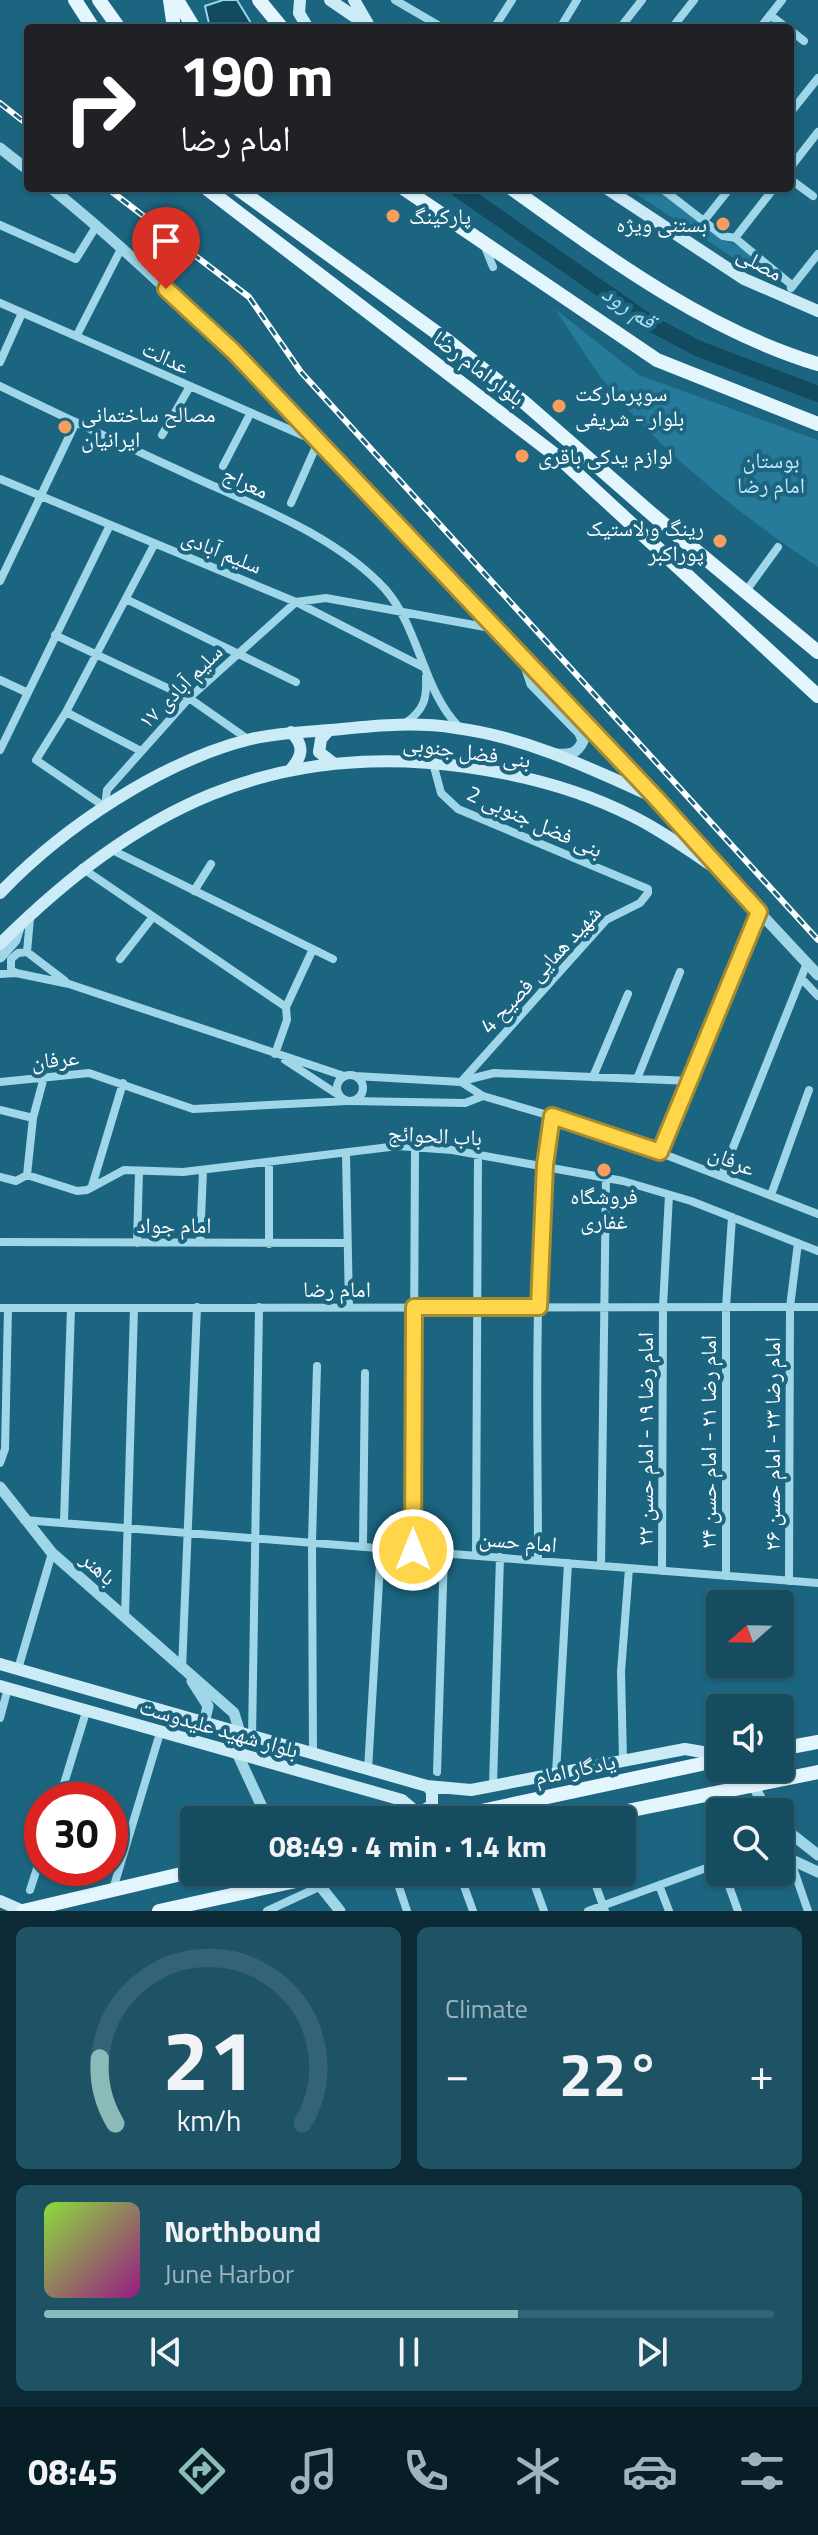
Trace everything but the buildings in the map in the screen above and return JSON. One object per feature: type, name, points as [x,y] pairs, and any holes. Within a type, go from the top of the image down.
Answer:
[{"type":"main road","points":[[75,0],[90,24]]},
{"type":"main road","points":[[99,0],[116,24]]},
{"type":"main road","points":[[170,0],[173,24]]},
{"type":"main road","points":[[177,0],[192,24]]},
{"type":"main road","points":[[259,0],[279,24]]},
{"type":"main road","points":[[300,0],[299,13],[306,24]]},
{"type":"main road","points":[[330,0],[366,24]]},
{"type":"main road","points":[[354,0],[368,24]]},
{"type":"main road","name":"بلوار امام رضا","points":[[211,192],[563,461],[818,696]]},
{"type":"main road","name":"بلوار امام رضا","points":[[242,192],[470,359],[818,652]]},
{"type":"main road","points":[[409,192],[657,360],[818,424]]},
{"type":"main road","points":[[517,192],[597,250],[680,301],[768,349],[818,364]]},
{"type":"main road","name":"مصلی","points":[[612,192],[744,279],[818,311]]},
{"type":"main road","points":[[800,636],[818,644]]},
{"type":"main road","name":"بنی فضل جنوبی","points":[[0,893],[31,860],[105,807],[189,762],[249,740],[291,732],[407,722],[459,728],[555,754],[656,798]]},
{"type":"main road","points":[[329,730],[321,739],[319,752],[333,763]]},
{"type":"main road","points":[[291,732],[302,750],[292,768]]},
{"type":"main road","name":"بنی فضل جنوبی","points":[[0,944],[82,868],[188,805],[241,781],[292,768],[333,763],[433,763],[554,784],[634,817],[721,872]]},
{"type":"main road","name":"بلوار شهید علیدوست","points":[[0,1664],[246,1737],[427,1786],[471,1790],[685,1749],[706,1754]]},
{"type":"main road","name":"بلوار شهید علیدوست","points":[[4,1687],[402,1800],[406,1806]]},
{"type":"main road","points":[[794,1746],[818,1742]]},
{"type":"main road","name":"یادگار امام","points":[[502,1806],[706,1761]]},
{"type":"main road","points":[[636,1809],[818,1772]]},
{"type":"main road","points":[[427,1786],[434,1798],[431,1806]]},
{"type":"main road","points":[[0,1901],[23,1911],[180,1874]]},
{"type":"main road","points":[[159,1911],[295,1886]]},
{"type":"main road","points":[[62,1911],[73,1899]]},
{"type":"street","points":[[395,0],[436,24]]},
{"type":"street","points":[[497,24],[512,0]]},
{"type":"street","points":[[562,24],[577,0]]},
{"type":"street","points":[[623,24],[642,0]]},
{"type":"street","points":[[763,24],[782,0]]},
{"type":"street","points":[[675,24],[691,1]]},
{"type":"street","points":[[770,15],[782,24]]},
{"type":"street","points":[[794,34],[804,41]]},
{"type":"street","points":[[794,108],[818,78]]},
{"type":"street","points":[[794,163],[818,132]]},
{"type":"street","points":[[0,148],[24,167]]},
{"type":"street","points":[[794,182],[813,196]]},
{"type":"street","points":[[56,192],[122,247],[233,351],[656,798],[818,975]]},
{"type":"street","points":[[666,192],[723,236],[735,238],[793,286]]},
{"type":"street","points":[[703,222],[727,192]]},
{"type":"street","points":[[735,238],[771,192]]},
{"type":"street","points":[[0,225],[76,259],[97,225]]},
{"type":"street","points":[[483,242],[493,267]]},
{"type":"street","points":[[77,335],[122,247]]},
{"type":"street","points":[[783,298],[814,266],[818,254]]},
{"type":"street","name":"عدالت","points":[[0,303],[318,442]]},
{"type":"street","points":[[0,362],[22,313]]},
{"type":"street","name":"معراج","points":[[0,386],[275,515],[356,561],[387,591],[400,612],[443,710],[459,728]]},
{"type":"street","points":[[162,435],[189,388]]},
{"type":"street","points":[[223,466],[250,414]]},
{"type":"street","points":[[0,581],[76,422]]},
{"type":"street","points":[[291,503],[318,442]]},
{"type":"street","name":"سلیم آبادی","points":[[0,479],[109,527],[154,545],[175,549],[296,602],[425,668]]},
{"type":"street","points":[[0,750],[109,527]]},
{"type":"street","points":[[105,807],[36,760],[66,712],[154,545]]},
{"type":"street","points":[[746,591],[778,547]]},
{"type":"street","points":[[296,602],[326,598],[496,629]]},
{"type":"street","points":[[126,599],[296,682]]},
{"type":"street","name":"سلیم آبادی ۱۷","points":[[105,807],[107,790],[189,698],[296,602]]},
{"type":"street","points":[[55,635],[189,698],[249,740]]},
{"type":"street","points":[[526,664],[532,684],[580,733],[583,741],[579,749],[570,755],[555,754]]},
{"type":"street","name":"معراج","points":[[407,722],[420,712],[427,697],[425,668]]},
{"type":"street","points":[[0,680],[26,692]]},
{"type":"street","points":[[66,712],[141,751]]},
{"type":"street","name":"بنی فضل جنوبی 2","points":[[433,763],[441,793],[458,809],[648,889]]},
{"type":"street","points":[[110,849],[333,959]]},
{"type":"street","points":[[194,891],[211,864]]},
{"type":"street","points":[[82,868],[286,1007]]},
{"type":"street","name":"شهید همایی فصیح 4","points":[[461,1082],[606,920],[640,903],[647,897],[648,889]]},
{"type":"street","points":[[660,1152],[759,912]]},
{"type":"street","points":[[27,952],[30,915]]},
{"type":"street","points":[[120,959],[152,918]]},
{"type":"street","points":[[0,957],[15,940],[20,924]]},
{"type":"street","points":[[275,1054],[287,1020],[286,1007],[313,949]]},
{"type":"street","points":[[16,973],[11,969],[11,959],[18,953],[27,952],[69,984]]},
{"type":"street","points":[[722,1175],[807,963]]},
{"type":"street","points":[[637,1079],[680,972]]},
{"type":"street","points":[[0,974],[16,973],[69,984],[344,1076],[461,1082],[494,1073],[691,1081]]},
{"type":"street","points":[[801,978],[818,996]]},
{"type":"street","points":[[593,1077],[628,994]]},
{"type":"street","points":[[275,1054],[346,1099]]},
{"type":"street","name":"عرفان","points":[[0,1082],[89,1073],[193,1109],[346,1099],[465,1103],[483,1096],[660,1152],[818,1214]]},
{"type":"street","points":[[344,1076],[338,1083],[346,1099]]},
{"type":"street","points":[[346,1099],[363,1091],[362,1083],[355,1076]]},
{"type":"street","points":[[27,1175],[33,1118],[44,1077]]},
{"type":"street","points":[[461,1082],[483,1096]]},
{"type":"street","points":[[0,1177],[16,1181],[27,1175],[77,1191],[92,1187],[123,1083]]},
{"type":"street","points":[[771,1195],[809,1090]]},
{"type":"street","points":[[0,1110],[33,1118]]},
{"type":"street","points":[[538,1560],[539,1307],[545,1165],[552,1116]]},
{"type":"street","points":[[413,1550],[415,1147]]},
{"type":"street","name":"باب الحوائج","points":[[92,1187],[124,1170],[203,1170],[415,1147],[478,1154],[606,1178],[669,1195],[818,1251]]},
{"type":"street","points":[[476,1555],[478,1154]]},
{"type":"street","points":[[346,1155],[349,1307]]},
{"type":"street","points":[[269,1164],[269,1244]]},
{"type":"street","points":[[200,1243],[203,1170]]},
{"type":"street","points":[[137,1243],[139,1171]]},
{"type":"street","points":[[601,1566],[606,1178]]},
{"type":"street","name":"امام رضا ۱۹ - امام حسن ۲۲","points":[[662,1571],[663,1307],[669,1195]]},
{"type":"street","name":"امام رضا ۲۱ - امام حسن ۲۴","points":[[726,1576],[726,1307],[732,1217]]},
{"type":"street","name":"امام جواد","points":[[0,1242],[347,1243]]},
{"type":"street","name":"امام رضا ۲۳ - امام حسن ۲۶","points":[[789,1581],[790,1307],[798,1243]]},
{"type":"street","points":[[182,1669],[197,1307]]},
{"type":"street","points":[[246,1737],[259,1307]]},
{"type":"street","name":"امام رضا","points":[[4,1308],[818,1307]]},
{"type":"street","points":[[0,1463],[5,1449],[4,1308]]},
{"type":"street","points":[[64,1521],[71,1308]]},
{"type":"street","points":[[125,1618],[134,1308]]},
{"type":"street","points":[[313,1755],[312,1542],[317,1366]]},
{"type":"street","points":[[363,1546],[365,1373]]},
{"type":"street","name":"باهنر","points":[[0,1487],[52,1553],[234,1713],[246,1737]]},
{"type":"street","name":"امام حسن","points":[[23,1520],[818,1583]]},
{"type":"street","points":[[368,1770],[381,1547]]},
{"type":"street","points":[[18,1669],[52,1553]]},
{"type":"street","points":[[437,1772],[444,1553]]},
{"type":"street","points":[[493,1785],[500,1557]]},
{"type":"street","points":[[556,1773],[568,1563]]},
{"type":"street","points":[[623,1760],[621,1672],[629,1568]]},
{"type":"street","name":"باهنر","points":[[182,1669],[208,1706],[204,1724]]},
{"type":"street","points":[[0,1718],[4,1687]]},
{"type":"street","points":[[65,1782],[86,1712]]},
{"type":"street","points":[[113,1889],[160,1733]]},
{"type":"street","points":[[238,1755],[262,1806]]},
{"type":"street","points":[[754,1786],[758,1798]]},
{"type":"street","points":[[710,1793],[717,1798]]},
{"type":"street","points":[[794,1836],[818,1855]]},
{"type":"street","points":[[794,1861],[818,1872]]},
{"type":"street","points":[[588,1911],[604,1908],[706,1868]]},
{"type":"street","points":[[794,1871],[808,1911]]},
{"type":"street","points":[[659,1885],[669,1911]]},
{"type":"street","points":[[30,1890],[31,1886]]},
{"type":"street","points":[[267,1911],[310,1886]]},
{"type":"street","points":[[320,1886],[340,1911]]},
{"type":"street","points":[[399,1886],[407,1911]]},
{"type":"street","points":[[464,1886],[473,1911]]},
{"type":"street","points":[[535,1886],[544,1911]]},
{"type":"street","points":[[596,1886],[604,1908]]},
{"type":"street","points":[[729,1886],[738,1911]]},
{"type":"green space","points":[[633,192],[660,192],[724,241],[758,258],[785,284],[740,262]]},
{"type":"green space","name":"بوستان امام رضا","points":[[555,309],[639,375],[818,440],[818,567],[731,504],[646,429],[600,376]]},
{"type":"shaded area","points":[[223,0],[237,0],[252,24],[209,24],[205,6]]},
{"type":"waterway","name":"قم رود","points":[[462,192],[650,323],[697,348],[818,394]]},
{"type":"railway","points":[[0,103],[24,122]]},
{"type":"railway","points":[[112,192],[249,297],[301,372],[818,940]]},
{"type":"place","name":"پارکینگ","points":[[393,216]]},
{"type":"place","name":"بستنی ویژه","points":[[723,224]]},
{"type":"place","name":"سوپرمارکت بلوار - شریفی","points":[[559,406]]},
{"type":"place","name":"مصالح ساختمانی ایرانیان","points":[[65,427]]},
{"type":"place","name":"لوازم یدکی باقری","points":[[522,456]]},
{"type":"place","name":"رینگ و لاستیک پوراکبر","points":[[720,541]]},
{"type":"place","name":"فروشگاه غفاری","points":[[604,1170]]},
{"type":"route","points":[[166,289],[233,351],[656,798],[759,912],[660,1152],[552,1116],[545,1165],[539,1307],[414,1307],[413,1550]]}]
